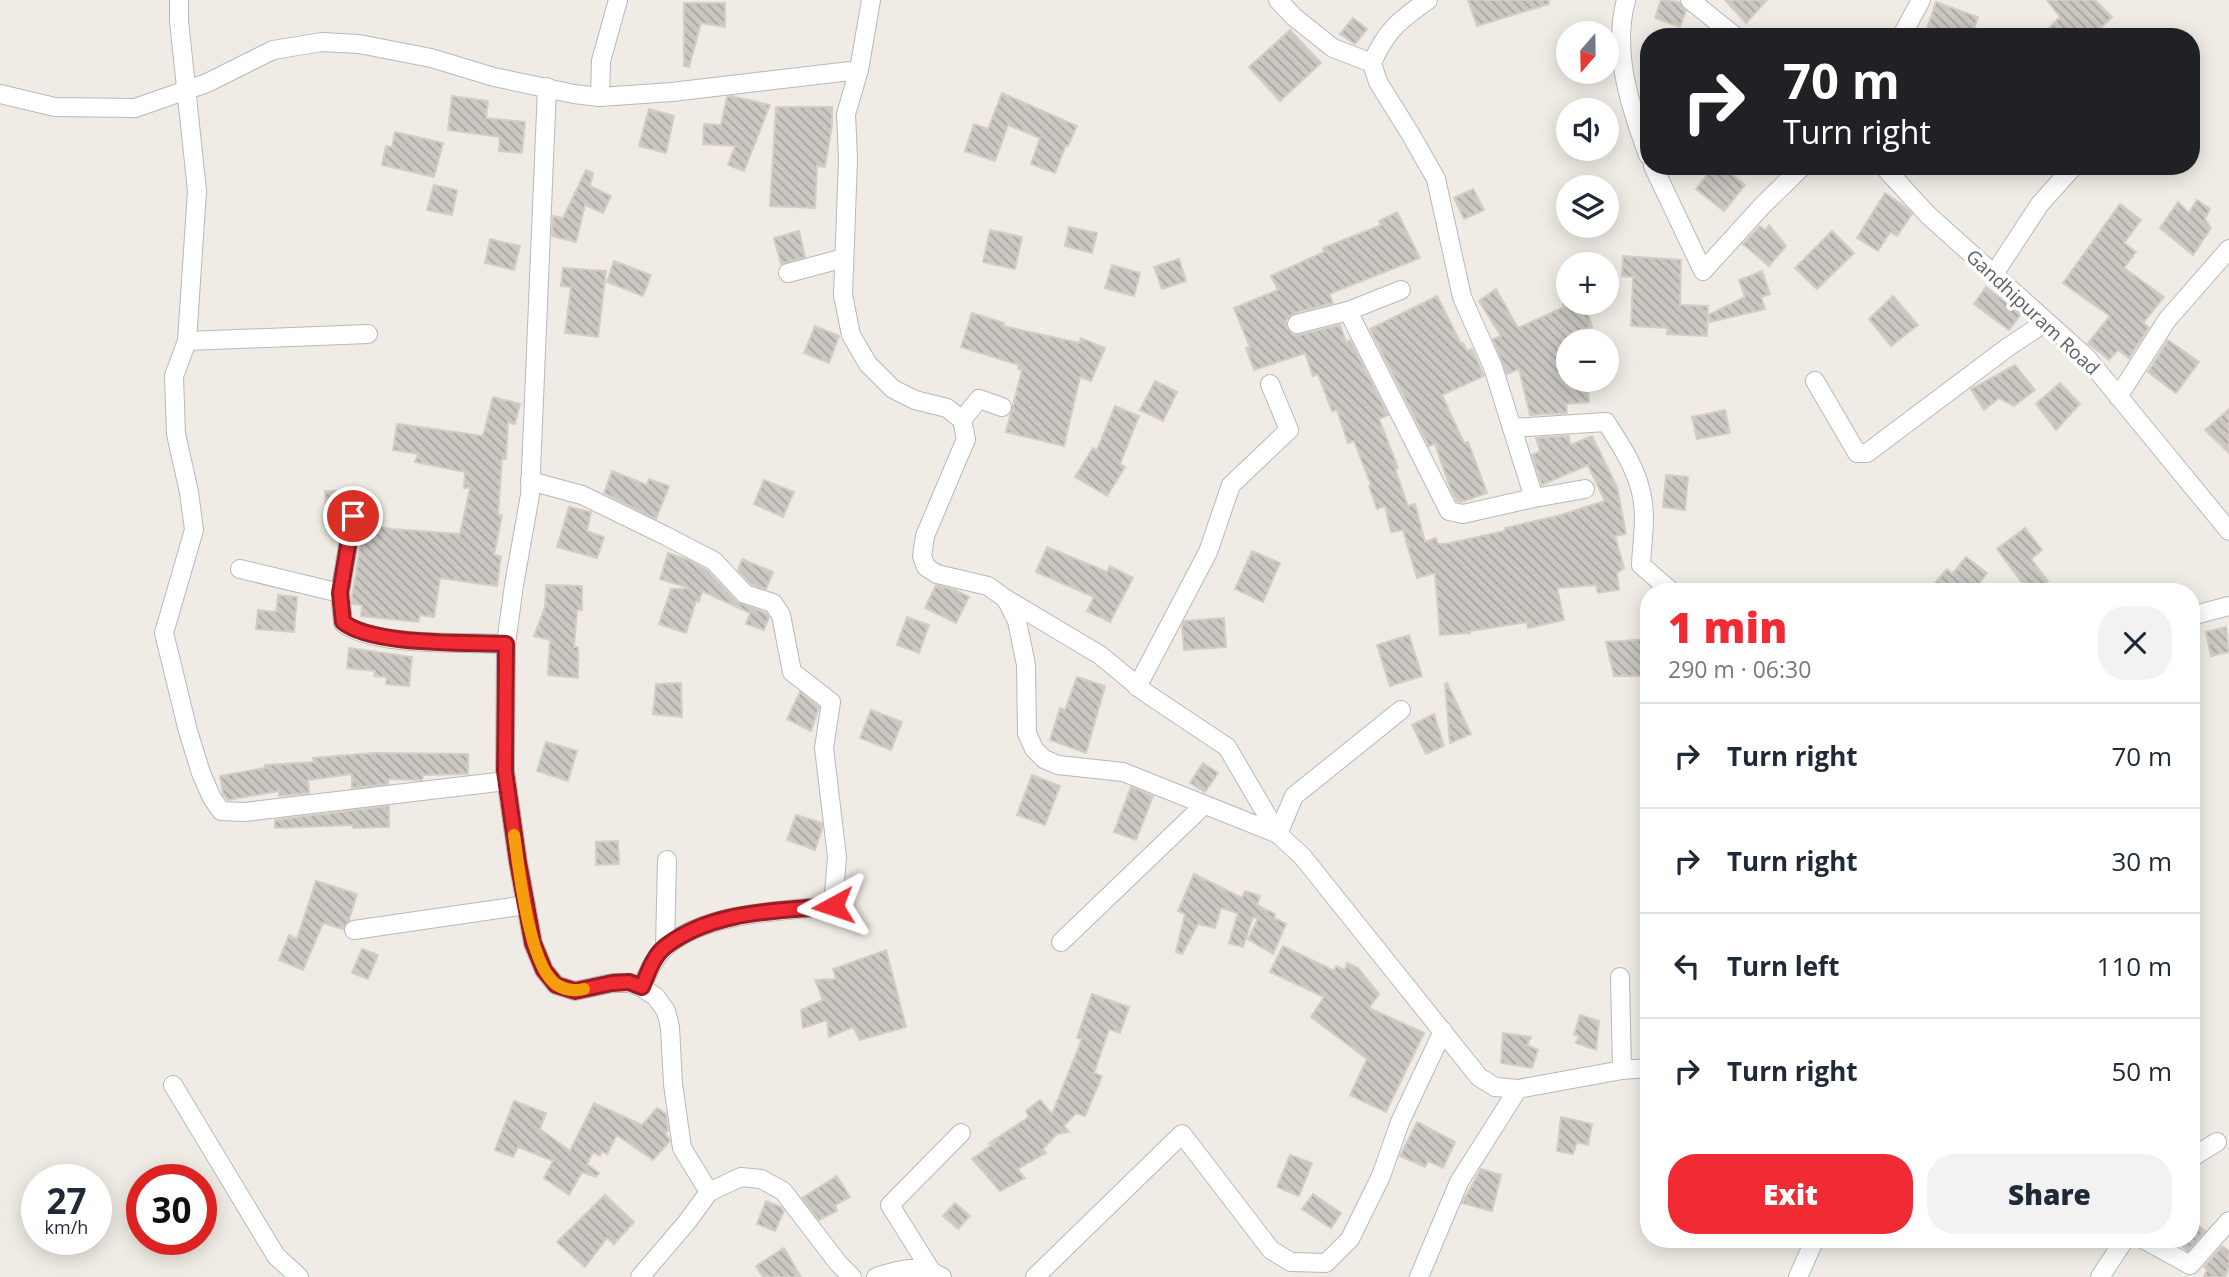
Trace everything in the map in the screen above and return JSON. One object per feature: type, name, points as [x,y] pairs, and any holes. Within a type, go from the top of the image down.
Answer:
[{"type":"street","points":[[179,0],[197,191],[187,341],[174,376],[176,434],[194,530],[164,633],[201,773],[221,811],[245,812],[506,781]]},
{"type":"street","points":[[600,97],[601,61],[618,0]]},
{"type":"street","points":[[871,0],[859,70],[846,114],[848,159],[843,295],[851,335],[868,364],[893,389],[915,400],[947,408],[962,420],[966,439],[925,536],[922,556],[926,567],[937,574],[988,586],[1100,655],[1137,687],[1227,747],[1278,834],[1302,856],[1479,1077],[1495,1087],[1518,1089],[1640,1069]]},
{"type":"street","points":[[1278,0],[1294,17],[1333,48],[1372,63]]},
{"type":"street","points":[[1428,0],[1393,25],[1381,42],[1372,63],[1378,82],[1436,179],[1462,297],[1493,367],[1534,498]]},
{"type":"street","points":[[1626,0],[1621,16],[1622,62],[1640,132]]},
{"type":"street","points":[[1690,0],[1725,28]]},
{"type":"street","points":[[1906,28],[1922,0]]},
{"type":"street","points":[[0,94],[55,107],[135,108],[206,83],[273,50],[322,42],[359,44],[419,56],[494,77],[600,97],[673,92],[859,70]]},
{"type":"street","points":[[547,87],[530,481],[506,644],[506,781],[533,943],[544,970],[556,985],[575,991],[629,982],[656,997],[666,1011],[670,1027],[673,1084],[682,1149],[709,1192]]},
{"type":"street","points":[[1657,175],[1703,271],[1794,175]]},
{"type":"street","name":"Gandhipuram Road","points":[[1893,175],[1928,215],[2087,358],[2229,531]]},
{"type":"street","points":[[1994,274],[2040,204],[2066,175]]},
{"type":"street","points":[[2118,397],[2167,320],[2229,249]]},
{"type":"street","points":[[788,273],[844,258]]},
{"type":"street","points":[[1297,324],[1348,311],[1401,290]]},
{"type":"street","points":[[1348,311],[1450,511],[1463,514],[1585,489]]},
{"type":"street","points":[[1815,381],[1857,453],[1867,453],[2046,321]]},
{"type":"street","points":[[187,341],[368,334]]},
{"type":"street","points":[[1137,687],[1208,552],[1231,485],[1289,430],[1270,384]]},
{"type":"street","points":[[962,420],[979,399],[1002,407]]},
{"type":"street","points":[[1512,429],[1606,422],[1627,454],[1641,492],[1641,565],[1662,583]]},
{"type":"street","points":[[530,481],[582,495],[667,536],[714,561],[745,594],[773,603],[781,615],[792,672],[831,702],[824,748],[837,858],[833,906],[754,913],[716,921],[665,947],[653,961],[642,987]]},
{"type":"street","points":[[353,516],[340,593],[343,622],[359,632],[406,639],[506,644]]},
{"type":"street","points":[[240,569],[340,593]]},
{"type":"street","points":[[1006,599],[1017,621],[1026,665],[1027,733],[1034,749],[1044,759],[1058,765],[1123,772],[1278,834]]},
{"type":"street","points":[[2200,614],[2229,606]]},
{"type":"street","points":[[1278,834],[1294,796],[1401,710]]},
{"type":"street","points":[[1061,942],[1203,806]]},
{"type":"street","points":[[665,947],[667,860]]},
{"type":"street","points":[[354,930],[526,905]]},
{"type":"street","points":[[1620,977],[1622,1070]]},
{"type":"street","points":[[1035,1277],[1182,1134],[1271,1250],[1291,1262],[1326,1263],[1350,1239],[1381,1176],[1400,1122],[1443,1031]]},
{"type":"street","points":[[173,1085],[276,1256],[299,1277]]},
{"type":"street","points":[[1419,1277],[1459,1182],[1518,1089]]},
{"type":"street","points":[[936,1273],[890,1205],[961,1133]]},
{"type":"street","points":[[2200,1152],[2217,1142]]},
{"type":"street","points":[[640,1277],[709,1192],[741,1177],[761,1178],[783,1191],[838,1263],[852,1277]]},
{"type":"street","points":[[2159,1248],[2190,1265],[2229,1221]]},
{"type":"street","points":[[1798,1277],[1811,1248]]},
{"type":"street","points":[[2100,1277],[2118,1248]]},
{"type":"street","points":[[876,1277],[904,1268],[936,1273]]},
{"type":"building","points":[[1468,0],[1549,0],[1549,4],[1477,26]]},
{"type":"building","points":[[1661,0],[1679,2],[1686,11],[1680,27],[1655,18]]},
{"type":"building","points":[[1725,0],[1767,0],[1746,23]]},
{"type":"building","points":[[2047,0],[2095,0],[2112,17],[2100,28],[2049,28],[2060,17]]},
{"type":"building","points":[[1936,2],[1978,17],[1974,28],[1927,28]]},
{"type":"building","points":[[684,3],[725,3],[725,27],[701,23],[689,67],[684,66]]},
{"type":"building","points":[[1353,18],[1367,29],[1355,44],[1340,34]]},
{"type":"building","points":[[1290,30],[1321,63],[1280,101],[1249,67]]},
{"type":"building","points":[[1002,93],[1077,126],[1055,173],[1031,164],[1040,138],[1008,125],[995,161],[965,151],[974,124],[988,129]]},
{"type":"building","points":[[452,96],[488,101],[486,118],[525,122],[522,153],[499,151],[500,137],[448,130]]},
{"type":"building","points":[[727,97],[770,105],[744,171],[728,165],[735,146],[703,144],[704,124],[721,125]]},
{"type":"building","points":[[776,107],[832,107],[832,126],[825,167],[817,166],[815,208],[770,206]]},
{"type":"building","points":[[649,109],[674,116],[666,153],[639,146]]},
{"type":"building","points":[[395,132],[443,143],[434,177],[382,165],[386,146],[392,147]]},
{"type":"building","points":[[586,170],[593,173],[590,186],[611,196],[603,213],[585,205],[576,242],[552,236],[553,216],[563,218]]},
{"type":"building","points":[[1707,175],[1732,175],[1745,185],[1724,211],[1696,189]]},
{"type":"building","points":[[434,185],[457,190],[452,215],[427,210]]},
{"type":"building","points":[[1473,189],[1484,210],[1464,219],[1454,198]]},
{"type":"building","points":[[1885,193],[1912,214],[1897,236],[1890,232],[1878,251],[1857,238]]},
{"type":"building","points":[[2197,200],[2210,209],[2205,219],[2211,228],[2193,255],[2160,228],[2178,202],[2189,213]]},
{"type":"building","points":[[2120,204],[2141,220],[2124,243],[2136,252],[2124,268],[2164,297],[2143,323],[2149,327],[2129,358],[2118,350],[2109,360],[2088,343],[2110,316],[2063,283]]},
{"type":"building","points":[[1397,212],[1420,258],[1329,294],[1333,303],[1294,313],[1286,320],[1286,327],[1293,335],[1299,335],[1340,325],[1346,342],[1350,340],[1388,415],[1379,419],[1398,468],[1395,469],[1408,506],[1415,504],[1425,542],[1436,538],[1438,544],[1445,544],[1505,531],[1505,528],[1605,501],[1588,465],[1542,485],[1532,455],[1540,451],[1536,438],[1569,436],[1570,445],[1592,436],[1617,487],[1626,534],[1615,536],[1624,568],[1617,573],[1619,590],[1598,593],[1596,585],[1557,588],[1564,620],[1528,628],[1527,622],[1470,633],[1440,635],[1435,573],[1417,578],[1403,530],[1391,532],[1385,506],[1377,509],[1354,441],[1348,443],[1337,410],[1332,411],[1318,374],[1313,376],[1305,353],[1254,370],[1246,348],[1250,347],[1234,308],[1278,290],[1271,276],[1324,252],[1323,248],[1381,225],[1379,221]]},
{"type":"building","points":[[1769,225],[1786,246],[1769,266],[1743,244],[1760,226],[1765,230]]},
{"type":"building","points":[[1069,227],[1097,233],[1092,253],[1065,246]]},
{"type":"building","points":[[990,230],[1022,237],[1015,269],[983,262]]},
{"type":"building","points":[[799,231],[805,257],[781,264],[774,238]]},
{"type":"building","points":[[1832,231],[1854,253],[1817,289],[1795,268]]},
{"type":"building","points":[[490,239],[520,246],[514,270],[485,263]]},
{"type":"building","points":[[1623,256],[1681,260],[1680,305],[1708,306],[1707,336],[1667,334],[1668,328],[1631,326],[1633,277],[1622,276]]},
{"type":"building","points":[[1179,259],[1186,281],[1162,289],[1154,267]]},
{"type":"building","points":[[614,261],[651,275],[643,296],[607,282]]},
{"type":"building","points":[[1112,265],[1140,273],[1134,296],[1105,288]]},
{"type":"building","points":[[563,268],[606,271],[598,337],[565,333],[571,287],[561,286]]},
{"type":"building","points":[[1762,271],[1770,294],[1761,297],[1765,309],[1710,322],[1708,315],[1745,297],[1739,280]]},
{"type":"building","points":[[1986,287],[2021,314],[2009,330],[1974,304]]},
{"type":"building","points":[[1496,289],[1518,328],[1556,311],[1556,315],[1588,315],[1592,327],[1556,329],[1556,392],[1588,392],[1589,402],[1566,404],[1567,413],[1530,415],[1519,369],[1507,374],[1493,339],[1501,336],[1479,301]]},
{"type":"building","points":[[1437,296],[1461,344],[1463,343],[1467,351],[1472,349],[1484,376],[1442,395],[1464,443],[1468,442],[1487,493],[1461,502],[1457,501],[1451,490],[1435,444],[1429,446],[1370,329]]},
{"type":"building","points":[[1893,296],[1918,325],[1891,346],[1869,319]]},
{"type":"building","points":[[972,313],[1004,323],[1003,326],[1079,343],[1081,338],[1105,348],[1091,381],[1080,377],[1064,446],[1006,432],[1022,370],[1018,369],[1019,365],[961,347]]},
{"type":"building","points":[[815,326],[839,336],[829,363],[804,353]]},
{"type":"building","points":[[2168,340],[2199,362],[2176,393],[2148,372]]},
{"type":"building","points":[[2015,365],[2035,390],[2014,406],[1999,398],[1984,410],[1971,389]]},
{"type":"building","points":[[1155,381],[1177,392],[1163,421],[1140,410]]},
{"type":"building","points":[[2060,383],[2080,404],[2056,430],[2036,404]]},
{"type":"building","points":[[493,397],[520,404],[515,424],[508,422],[506,459],[502,459],[498,515],[502,515],[494,555],[501,556],[497,586],[440,578],[434,617],[420,615],[418,622],[361,616],[362,605],[352,604],[352,596],[364,524],[460,534],[470,488],[464,488],[465,472],[415,462],[418,454],[393,450],[397,424],[483,436]]},
{"type":"building","points":[[1115,406],[1139,416],[1120,464],[1125,467],[1107,496],[1075,477],[1093,448],[1097,450]]},
{"type":"building","points":[[2229,409],[2229,453],[2205,430]]},
{"type":"building","points":[[1725,410],[1730,433],[1697,439],[1692,417]]},
{"type":"building","points":[[612,471],[647,485],[649,479],[669,486],[656,519],[604,493]]},
{"type":"building","points":[[1666,475],[1688,477],[1685,510],[1663,507]]},
{"type":"building","points":[[764,480],[794,492],[783,517],[754,504]]},
{"type":"building","points":[[325,491],[349,491],[349,505],[342,515],[326,515]]},
{"type":"building","points":[[569,507],[591,512],[587,531],[604,537],[597,558],[557,547]]},
{"type":"building","points":[[2025,528],[2042,550],[2031,559],[2048,581],[2022,583],[1997,549]]},
{"type":"building","points":[[1047,547],[1107,572],[1110,566],[1133,578],[1110,622],[1087,611],[1094,597],[1036,572]]},
{"type":"building","points":[[1252,551],[1280,563],[1263,602],[1235,589]]},
{"type":"building","points":[[668,553],[707,570],[737,602],[766,613],[769,617],[764,630],[746,624],[750,613],[702,591],[686,633],[659,624],[671,589],[686,589],[660,579]]},
{"type":"building","points":[[1966,557],[1987,573],[1980,583],[1935,583],[1947,569],[1952,574]]},
{"type":"building","points":[[742,559],[773,572],[766,589],[751,584],[738,570]]},
{"type":"building","points":[[546,585],[582,586],[582,610],[577,610],[574,647],[578,647],[578,678],[548,675],[550,640],[534,636],[545,607]]},
{"type":"building","points":[[936,585],[969,597],[956,623],[925,608]]},
{"type":"building","points":[[278,595],[297,597],[294,632],[256,629],[258,610],[276,612]]},
{"type":"building","points":[[907,617],[929,625],[919,653],[897,645]]},
{"type":"building","points":[[1224,618],[1226,647],[1184,650],[1184,621]]},
{"type":"building","points":[[2226,627],[2229,652],[2211,656],[2206,632]]},
{"type":"building","points":[[1409,635],[1422,676],[1390,686],[1377,645]]},
{"type":"building","points":[[1640,640],[1640,676],[1614,676],[1606,642]]},
{"type":"building","points":[[349,648],[412,657],[409,686],[386,684],[387,677],[374,676],[375,671],[347,668]]},
{"type":"building","points":[[1077,677],[1105,686],[1086,753],[1050,740],[1060,708],[1065,710]]},
{"type":"building","points":[[681,683],[682,717],[653,714],[656,684]]},
{"type":"building","points":[[1447,683],[1471,734],[1450,743],[1445,684]]},
{"type":"building","points":[[800,692],[819,707],[811,731],[787,719]]},
{"type":"building","points":[[871,710],[902,722],[891,750],[860,738]]},
{"type":"building","points":[[1434,714],[1444,746],[1426,754],[1412,725]]},
{"type":"building","points":[[546,742],[577,751],[568,781],[537,771]]},
{"type":"building","points":[[374,753],[468,754],[468,774],[423,775],[422,780],[388,779],[388,784],[352,788],[352,774],[308,780],[309,793],[279,796],[279,791],[228,800],[223,794],[220,776],[265,768],[265,765],[314,762],[313,758]]},
{"type":"building","points":[[1203,763],[1218,773],[1205,792],[1190,783]]},
{"type":"building","points":[[1032,775],[1060,786],[1045,825],[1017,815]]},
{"type":"building","points":[[1131,787],[1153,796],[1136,840],[1114,832]]},
{"type":"building","points":[[389,806],[389,827],[353,828],[353,825],[275,828],[275,820]]},
{"type":"building","points":[[796,815],[822,823],[815,850],[787,840]]},
{"type":"building","points":[[618,841],[619,864],[596,865],[596,842]]},
{"type":"building","points":[[1194,874],[1242,898],[1245,891],[1260,896],[1257,905],[1275,914],[1274,918],[1286,924],[1273,954],[1248,939],[1258,919],[1253,917],[1243,947],[1229,943],[1238,913],[1221,908],[1215,928],[1198,924],[1182,954],[1176,952],[1185,914],[1178,911]]},
{"type":"building","points":[[316,881],[357,894],[349,920],[343,929],[323,923],[303,970],[279,960],[289,935],[297,939]]},
{"type":"building","points":[[1283,946],[1334,971],[1336,966],[1345,970],[1347,963],[1358,968],[1379,994],[1369,1008],[1424,1033],[1386,1112],[1350,1095],[1367,1059],[1311,1017],[1324,997],[1270,972]]},
{"type":"building","points":[[362,949],[378,955],[368,979],[352,973]]},
{"type":"building","points":[[886,950],[906,1027],[860,1040],[853,1027],[829,1037],[827,1020],[803,1028],[801,1010],[823,1000],[815,980],[836,979],[833,969]]},
{"type":"building","points":[[1092,994],[1129,1007],[1120,1033],[1109,1029],[1094,1073],[1102,1076],[1085,1116],[1076,1113],[1064,1126],[1069,1132],[1057,1134],[1043,1149],[1046,1153],[1017,1169],[1025,1178],[1000,1191],[972,1159],[996,1142],[988,1144],[1029,1117],[1026,1111],[1040,1100],[1052,1114],[1082,1039],[1077,1038]]},
{"type":"building","points":[[1580,1015],[1599,1021],[1596,1050],[1576,1043],[1579,1036],[1574,1035]]},
{"type":"building","points":[[1503,1033],[1531,1037],[1527,1045],[1538,1050],[1532,1068],[1501,1063]]},
{"type":"building","points":[[514,1101],[546,1113],[540,1129],[570,1151],[594,1103],[642,1125],[657,1108],[666,1114],[668,1131],[665,1132],[670,1141],[653,1160],[617,1135],[607,1154],[602,1151],[600,1156],[593,1152],[587,1164],[599,1173],[596,1177],[582,1172],[569,1195],[544,1178],[553,1161],[518,1147],[513,1157],[495,1150]]},
{"type":"building","points":[[1561,1117],[1592,1124],[1588,1145],[1577,1142],[1573,1154],[1557,1151]]},
{"type":"building","points":[[1417,1122],[1455,1142],[1443,1168],[1428,1161],[1425,1167],[1400,1156]]},
{"type":"building","points":[[1290,1155],[1312,1163],[1299,1196],[1277,1187]]},
{"type":"building","points":[[1481,1169],[1501,1175],[1492,1211],[1462,1203]]},
{"type":"building","points":[[837,1176],[850,1197],[835,1205],[837,1211],[819,1220],[802,1198]]},
{"type":"building","points":[[1313,1194],[1341,1213],[1331,1228],[1302,1209]]},
{"type":"building","points":[[605,1195],[634,1222],[614,1244],[607,1238],[585,1267],[557,1242]]},
{"type":"building","points":[[766,1201],[784,1211],[775,1231],[757,1224]]},
{"type":"building","points":[[955,1203],[970,1216],[958,1229],[943,1216]]},
{"type":"building","points":[[2222,1246],[2229,1251],[2229,1266],[2225,1277],[2204,1277],[2207,1270],[2204,1267]]},
{"type":"building","points":[[784,1248],[801,1277],[763,1277],[756,1266]]},
{"type":"slow traffic","points":[[514,835],[533,943],[544,970],[556,985],[575,991],[584,989]]},
{"type":"route","points":[[353,516],[340,593],[343,622],[359,632],[374,636],[506,644],[505,771],[518,862],[533,943],[544,970],[556,985],[575,991],[612,983],[629,982],[642,987],[653,961],[665,947],[716,921],[754,913],[833,906]]}]
